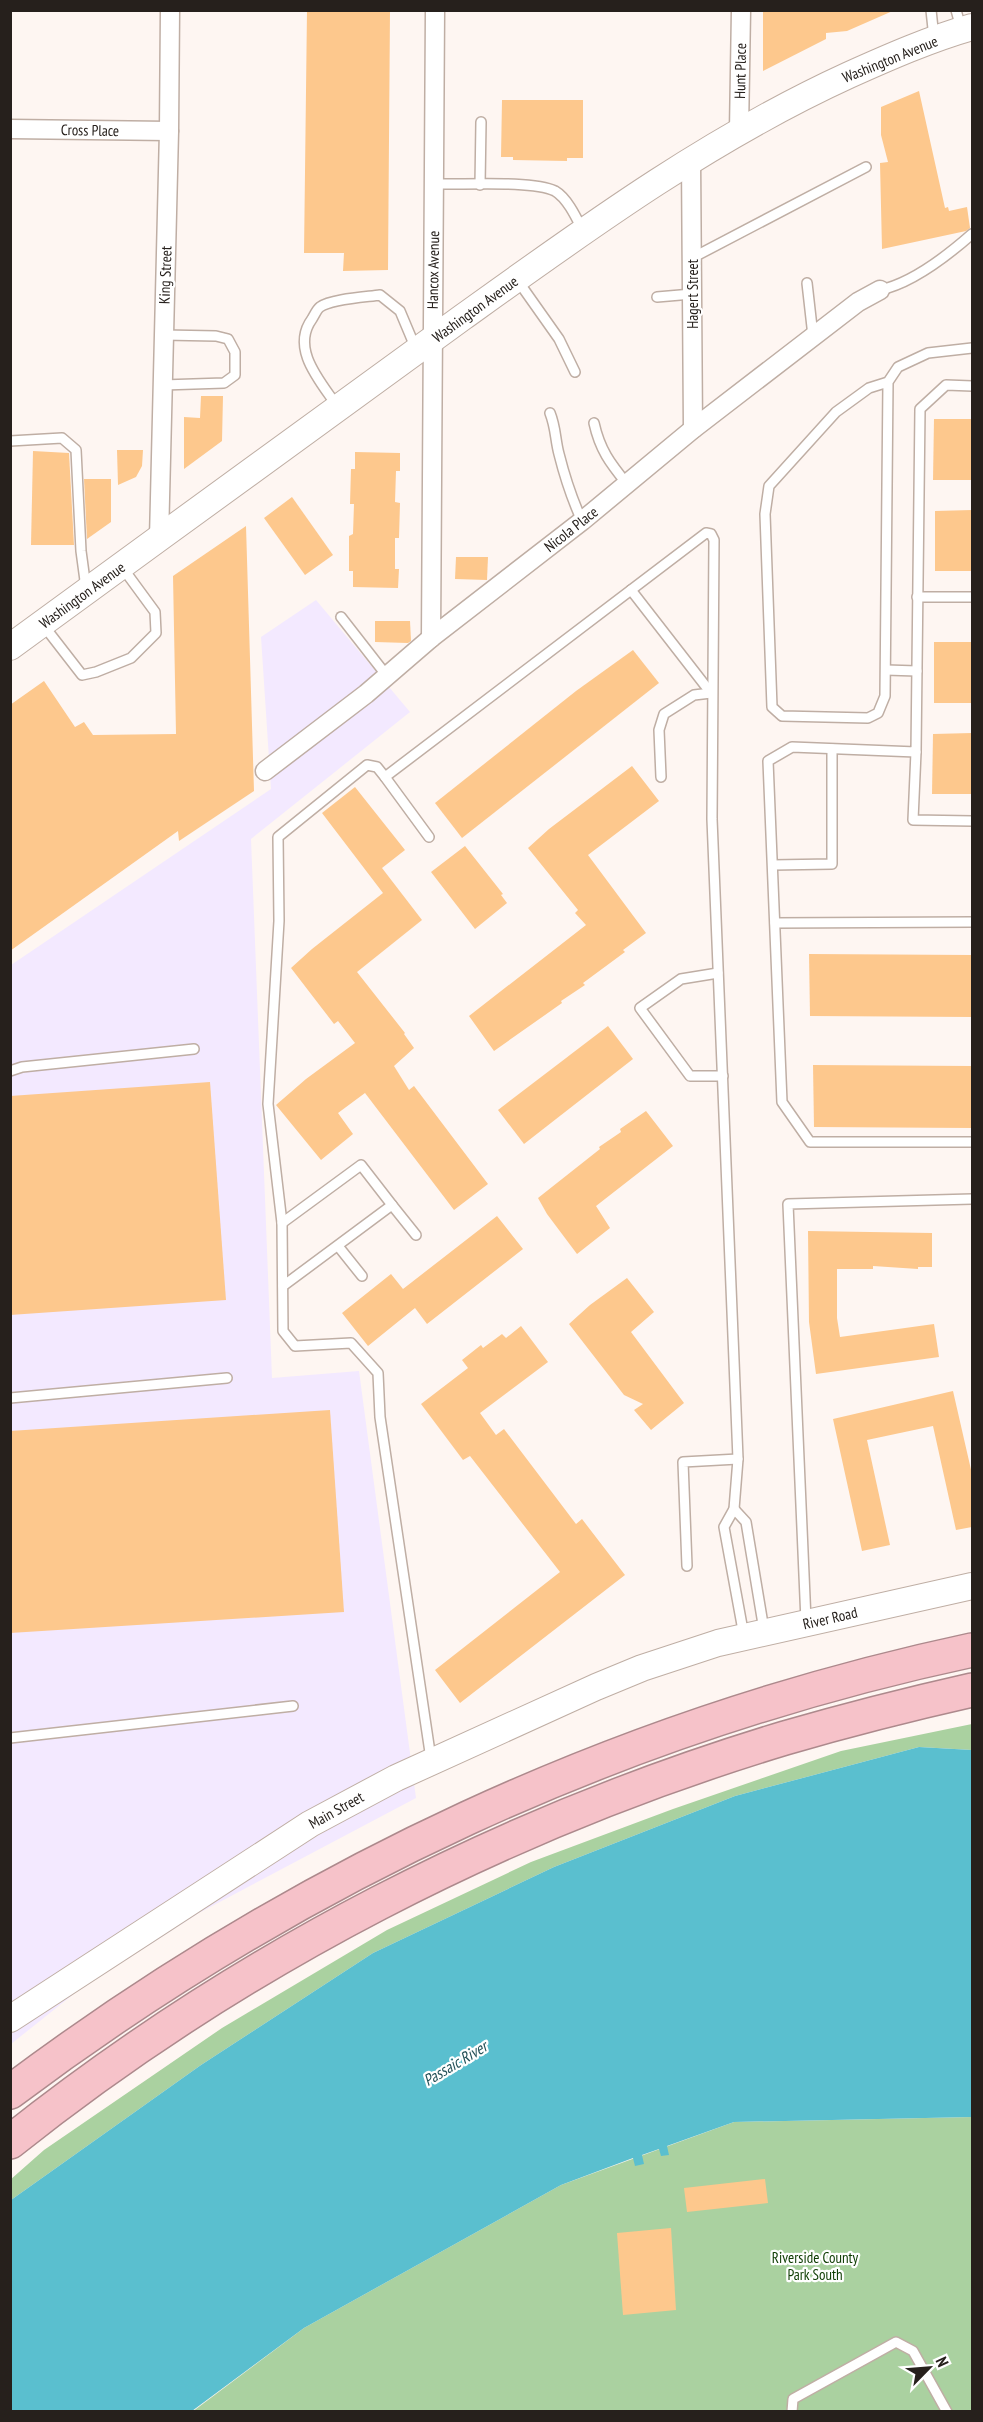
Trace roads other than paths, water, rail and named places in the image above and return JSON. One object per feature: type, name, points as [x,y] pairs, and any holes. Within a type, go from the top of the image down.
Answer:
[{"type":"highway","points":[[10,2092],[106,2023],[237,1939],[336,1882],[457,1821],[581,1768],[708,1722],[838,1682],[972,1650]]},
{"type":"highway","points":[[10,2142],[129,2055],[239,1984],[354,1917],[474,1857],[596,1804],[720,1759],[849,1720],[972,1690]]},
{"type":"main road","name":"Washington Avenue","points":[[10,647],[516,279],[691,159],[826,86],[935,40],[963,23]]},
{"type":"main road","name":"River Road","points":[[688,1652],[972,1586]]},
{"type":"main road","name":"Main Street","points":[[10,2019],[310,1824],[351,1801],[432,1761],[596,1687],[688,1652]]},
{"type":"street","name":"King Street","points":[[159,539],[170,10]]},
{"type":"street","name":"Hancox Avenue","points":[[431,639],[424,345],[434,184],[435,10]]},
{"type":"street","name":"Hunt Place","points":[[739,131],[741,10]]},
{"type":"street","name":"Cross Place","points":[[10,129],[169,131]]},
{"type":"street","name":"Hagert Street","points":[[691,159],[693,429]]},
{"type":"street","name":"Nicola Place","points":[[265,771],[582,521],[693,429],[858,302],[880,290]]},
{"type":"lane","points":[[931,10],[935,40]]},
{"type":"lane","points":[[480,185],[481,123]]},
{"type":"lane","points":[[692,258],[866,167]]},
{"type":"lane","points":[[434,184],[537,186],[557,192],[584,231]]},
{"type":"lane","points":[[880,290],[898,286],[958,247],[972,234]]},
{"type":"lane","points":[[516,279],[560,339],[575,372]]},
{"type":"lane","points":[[807,283],[813,336]]},
{"type":"lane","points":[[657,297],[692,294]]},
{"type":"lane","points":[[338,408],[309,364],[303,340],[308,324],[320,307],[347,299],[380,295],[400,311],[424,345]]},
{"type":"lane","points":[[163,385],[224,383],[235,375],[235,352],[228,339],[216,336],[164,335]]},
{"type":"lane","points":[[888,382],[869,388],[836,412],[770,486],[765,514],[772,707],[782,716],[868,718],[878,713],[885,696],[886,670],[888,382],[898,367],[928,352],[972,348]]},
{"type":"lane","points":[[972,386],[946,385],[920,409],[916,752],[913,820],[972,821]]},
{"type":"lane","points":[[550,413],[556,430],[567,488],[582,521]]},
{"type":"lane","points":[[594,423],[599,446],[627,484]]},
{"type":"lane","points":[[10,441],[62,438],[76,450],[80,542],[87,591]]},
{"type":"lane","points":[[385,777],[706,533],[711,534],[714,540],[711,693],[712,819],[738,1459],[734,1509],[724,1527],[755,1636]]},
{"type":"lane","points":[[42,624],[82,675],[131,658],[156,633],[155,612],[122,566]]},
{"type":"lane","points":[[631,590],[711,693]]},
{"type":"lane","points":[[917,597],[972,597]]},
{"type":"lane","points":[[341,617],[387,676]]},
{"type":"lane","points":[[886,670],[916,671]]},
{"type":"lane","points":[[661,777],[659,730],[664,714],[694,695],[711,693]]},
{"type":"lane","points":[[916,752],[792,747],[768,761],[782,1102],[810,1142],[972,1142]]},
{"type":"lane","points":[[773,865],[832,864],[832,749]]},
{"type":"lane","points":[[429,837],[377,767],[367,765],[278,837],[279,921],[268,1104],[282,1223],[284,1331],[295,1346],[351,1343],[378,1373],[380,1417],[432,1761]]},
{"type":"lane","points":[[775,923],[972,922]]},
{"type":"lane","points":[[718,973],[681,979],[640,1008],[690,1076],[723,1076]]},
{"type":"lane","points":[[10,1071],[22,1067],[194,1049]]},
{"type":"lane","points":[[282,1223],[361,1165],[416,1235]]},
{"type":"lane","points":[[806,1623],[788,1204],[972,1199]]},
{"type":"lane","points":[[283,1286],[392,1205]]},
{"type":"lane","points":[[338,1246],[362,1276]]},
{"type":"lane","points":[[10,1398],[227,1378]]},
{"type":"lane","points":[[687,1566],[683,1462],[738,1459]]},
{"type":"lane","points":[[734,1509],[746,1522],[755,1636]]},
{"type":"lane","points":[[10,1738],[293,1706]]},
{"type":"lane","points":[[792,2412],[793,2399],[896,2342],[913,2351],[947,2412]]},
{"type":"water","name":"Passaic River","points":[[919,1747],[972,1750],[972,2117],[734,2122],[667,2146],[669,2155],[661,2156],[659,2149],[642,2155],[644,2164],[635,2166],[633,2158],[561,2185],[304,2328],[192,2411],[11,2411],[11,2200],[201,2065],[373,1953],[554,1867],[735,1796]]},
{"type":"park label","name":"Riverside County Park South","points":[[815,2266]]}]
